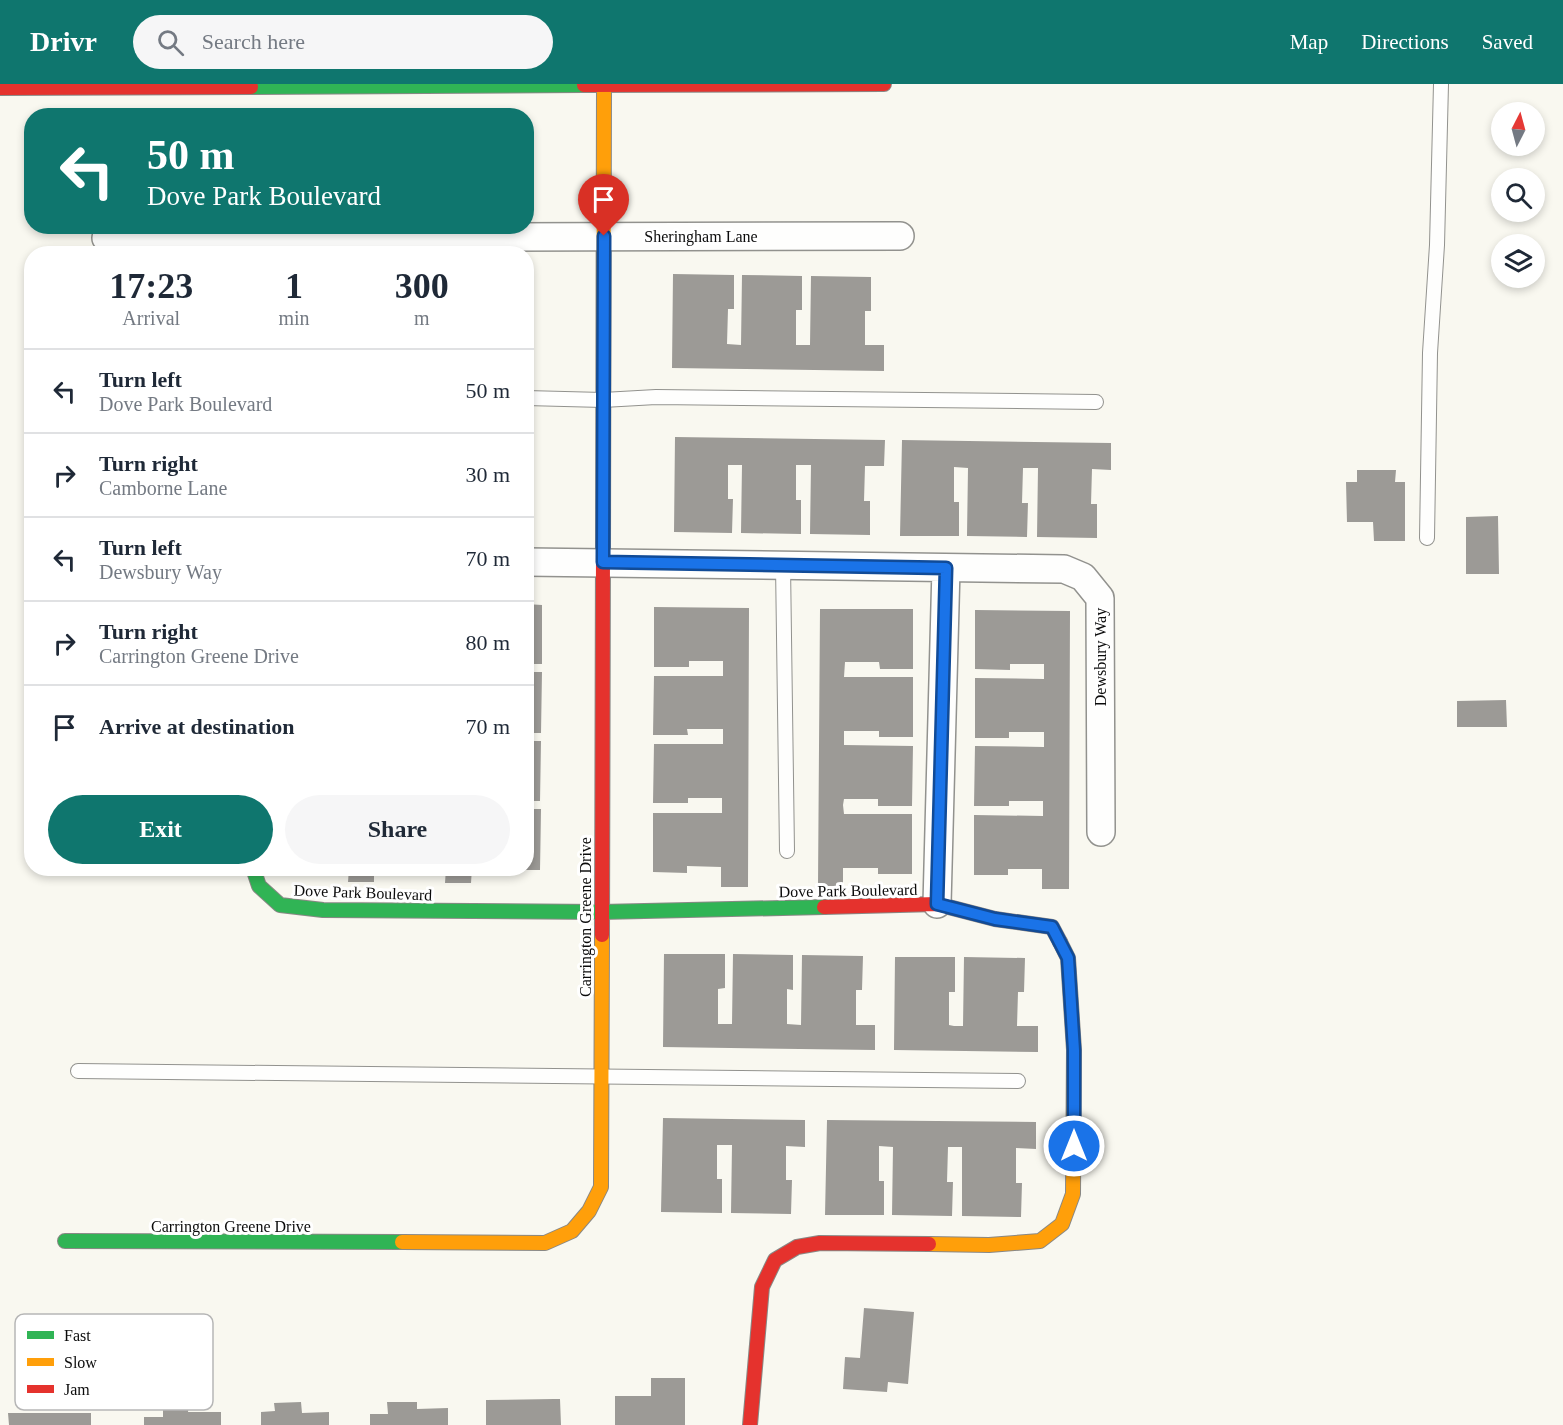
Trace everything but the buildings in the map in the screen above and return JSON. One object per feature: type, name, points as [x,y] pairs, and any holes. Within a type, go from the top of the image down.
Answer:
[{"type":"street","points":[[0,88],[884,84]]},
{"type":"street","name":"Carrington Greene Drive","points":[[65,1241],[545,1243],[572,1231],[589,1211],[601,1186],[604,85]]},
{"type":"street","name":"Sheringham Lane","points":[[106,238],[900,236]]},
{"type":"street","name":"Dewsbury Way","points":[[534,562],[1064,569],[1083,578],[1100,598],[1101,831]]},
{"type":"street","points":[[937,904],[946,568]]},
{"type":"street","name":"Dove Park Boulevard","points":[[256,876],[259,886],[280,905],[323,910],[602,912],[937,904],[995,919],[1052,927],[1068,958],[1074,1050],[1073,1194],[1062,1224],[1040,1241],[989,1245],[820,1243],[796,1247],[775,1260],[762,1287],[750,1425]]},
{"type":"lane","points":[[1427,538],[1430,353],[1437,244],[1441,84]]},
{"type":"lane","points":[[534,398],[603,400],[656,397],[1096,402]]},
{"type":"lane","points":[[783,565],[786,851]]},
{"type":"lane","points":[[78,1071],[1018,1081]]},
{"type":"traffic: fast","points":[[251,87],[584,85]]},
{"type":"traffic: fast","points":[[256,876],[259,886],[280,905],[323,910],[601,912],[824,907]]},
{"type":"traffic: fast","points":[[65,1241],[402,1242]]},
{"type":"traffic: slow","points":[[603,549],[604,85]]},
{"type":"traffic: slow","points":[[402,1242],[545,1243],[572,1231],[589,1211],[601,1187],[602,935]]},
{"type":"traffic: slow","points":[[929,1244],[989,1245],[1040,1241],[1062,1224],[1073,1194],[1074,1050],[1068,958],[1060,942]]},
{"type":"traffic: jam","points":[[584,85],[884,84]]},
{"type":"traffic: jam","points":[[0,88],[251,87]]},
{"type":"traffic: jam","points":[[602,935],[603,549]]},
{"type":"traffic: jam","points":[[824,907],[937,904],[995,919],[1052,927],[1060,942]]},
{"type":"traffic: jam","points":[[750,1425],[762,1287],[775,1260],[797,1247],[820,1243],[929,1244]]},
{"type":"route","points":[[604,236],[603,562],[946,568],[937,904],[995,919],[1052,927],[1068,958],[1074,1050],[1074,1146]]}]
